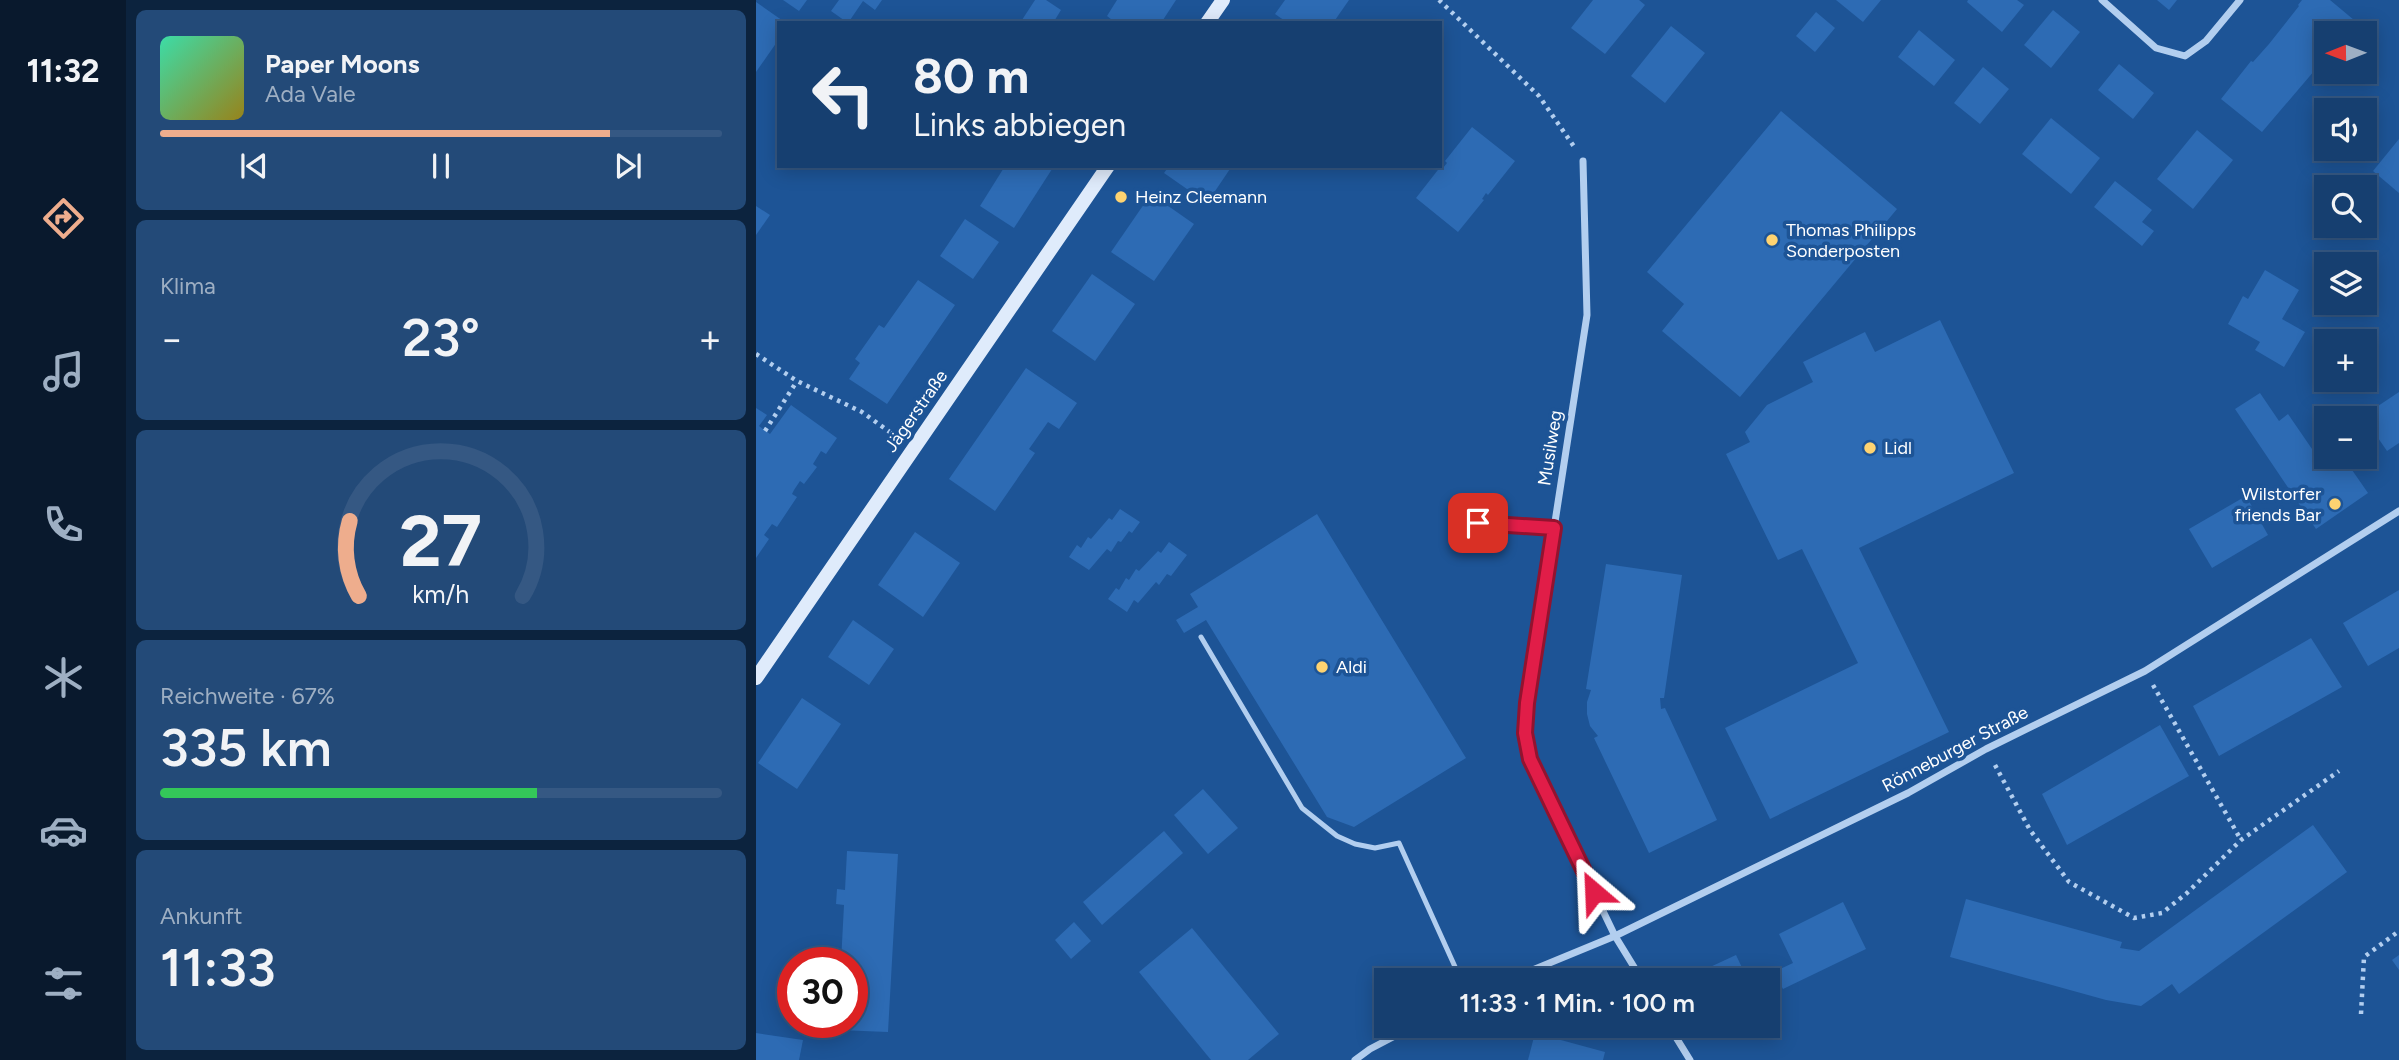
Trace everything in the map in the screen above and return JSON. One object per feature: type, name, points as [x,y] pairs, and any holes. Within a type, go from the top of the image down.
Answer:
[{"type":"street","points":[[1208,21],[1223,0]]},
{"type":"street","points":[[2102,0],[2156,48],[2185,56],[2206,41],[2241,0]]},
{"type":"street","name":"Musilweg","points":[[1583,161],[1587,315],[1527,703],[1525,733],[1530,759],[1615,936],[1635,968]]},
{"type":"street","name":"Jägerstraße","points":[[756,678],[1107,168]]},
{"type":"street","name":"Rönneburger Straße","points":[[1537,968],[1615,936],[1908,793],[1986,749],[2145,671],[2399,511]]},
{"type":"street","points":[[1355,1060],[1391,1038]]},
{"type":"street","points":[[1676,1038],[1690,1060]]},
{"type":"lane","points":[[1478,523],[1554,528]]},
{"type":"lane","points":[[1201,637],[1301,808],[1327,830],[1355,844],[1375,848],[1399,843],[1456,968]]},
{"type":"path","points":[[1439,0],[1539,96],[1583,161]]},
{"type":"path","points":[[756,355],[797,381],[862,412],[913,448]]},
{"type":"path","points":[[765,431],[797,381]]},
{"type":"path","points":[[2145,671],[2241,839]]},
{"type":"path","points":[[1986,749],[2030,830],[2069,882],[2134,918],[2162,913],[2187,893],[2241,839],[2339,771]]},
{"type":"path","points":[[2361,1014],[2364,957],[2399,931]]},
{"type":"building","points":[[783,0],[807,0],[799,11]]},
{"type":"building","points":[[839,0],[882,0],[875,10],[863,1],[849,21],[831,11]]},
{"type":"building","points":[[1035,0],[1046,0],[1061,10],[1054,21],[1021,21]]},
{"type":"building","points":[[1117,0],[1176,0],[1162,21],[1113,21],[1107,16]]},
{"type":"building","points":[[1285,0],[1349,0],[1334,21],[1285,21],[1275,14]]},
{"type":"building","points":[[1593,0],[1639,0],[1645,5],[1605,54],[1571,28]]},
{"type":"building","points":[[1836,0],[1881,0],[1863,22]]},
{"type":"building","points":[[2017,0],[2024,5],[2002,32],[1967,2]]},
{"type":"building","points":[[2157,0],[2177,0],[2169,10]]},
{"type":"building","points":[[2302,0],[2330,0],[2354,20],[2314,21],[2314,71],[2262,132],[2221,99],[2251,61],[2253,62],[2269,44]]},
{"type":"building","points":[[756,2],[783,21],[777,21],[777,42],[756,72]]},
{"type":"building","points":[[2053,10],[2080,32],[2051,68],[2024,45]]},
{"type":"building","points":[[1816,12],[1835,28],[1815,52],[1796,36]]},
{"type":"building","points":[[1671,26],[1705,53],[1665,103],[1631,76]]},
{"type":"building","points":[[1919,30],[1955,60],[1934,86],[1898,57]]},
{"type":"building","points":[[2119,64],[2154,93],[2133,119],[2098,90]]},
{"type":"building","points":[[1983,67],[2009,89],[1980,124],[1954,103]]},
{"type":"building","name":"Thomas Philipps Sonderposten","points":[[1781,111],[1897,209],[1740,397],[1662,331],[1684,304],[1647,272]]},
{"type":"building","points":[[2051,118],[2100,158],[2071,194],[2022,154]]},
{"type":"building","points":[[1472,127],[1515,161],[1488,195],[1486,193],[1482,199],[1484,200],[1458,232],[1416,198],[1439,168],[1447,163],[1445,161]]},
{"type":"building","points":[[2197,130],[2233,160],[2193,209],[2157,179]]},
{"type":"building","points":[[2399,139],[2399,193],[2373,171]]},
{"type":"building","points":[[1004,168],[1053,168],[1014,228],[980,206]]},
{"type":"building","points":[[1168,168],[1231,168],[1207,203],[1164,173]]},
{"type":"building","points":[[2115,181],[2152,210],[2142,222],[2154,231],[2142,246],[2094,207]]},
{"type":"building","points":[[1151,194],[1194,224],[1154,281],[1111,252]]},
{"type":"building","points":[[756,206],[770,215],[756,235]]},
{"type":"building","points":[[965,219],[999,242],[973,279],[940,256]]},
{"type":"building","points":[[2265,270],[2299,290],[2282,319],[2305,332],[2284,367],[2255,350],[2260,342],[2228,324],[2243,296],[2248,299]]},
{"type":"building","points":[[1092,274],[1135,304],[1095,361],[1052,331]]},
{"type":"building","points":[[918,280],[955,305],[887,404],[849,379],[860,363],[855,359],[879,325],[884,328]]},
{"type":"building","name":"Lidl","points":[[1940,320],[2014,473],[1859,548],[1949,732],[1770,819],[1725,728],[1858,663],[1802,549],[1778,560],[1726,454],[1750,442],[1745,432],[1767,405],[1813,382],[1803,362],[1865,332],[1875,352]]},
{"type":"building","points":[[1026,368],[1077,403],[1059,429],[1048,422],[1029,449],[1035,453],[995,511],[949,479]]},
{"type":"building","points":[[2399,392],[2399,443],[2387,451],[2377,436],[2377,407]]},
{"type":"building","points":[[2260,393],[2279,421],[2288,414],[2314,452],[2314,469],[2351,469],[2368,493],[2316,529],[2235,409]]},
{"type":"building","points":[[791,405],[837,438],[826,454],[821,451],[813,464],[817,467],[804,484],[800,481],[792,494],[797,497],[777,527],[772,524],[764,535],[769,539],[756,558],[756,408],[767,415],[759,426],[770,434]]},
{"type":"building","points":[[2246,496],[2268,535],[2212,568],[2189,529]]},
{"type":"building","points":[[1120,509],[1140,522],[1132,533],[1129,531],[1111,552],[1107,549],[1089,570],[1069,557],[1077,545],[1081,548],[1088,537],[1091,539]]},
{"type":"building","name":"Aldi","points":[[1317,514],[1466,758],[1354,827],[1327,817],[1206,620],[1184,633],[1176,620],[1198,607],[1190,594]]},
{"type":"building","points":[[915,532],[960,563],[923,617],[878,585]]},
{"type":"building","points":[[1169,542],[1187,555],[1171,576],[1167,574],[1159,585],[1156,582],[1138,603],[1134,600],[1127,612],[1108,599],[1116,588],[1119,590],[1126,578],[1129,580],[1136,569],[1139,571],[1158,551],[1161,553]]},
{"type":"building","points":[[1606,564],[1682,575],[1664,698],[1660,698],[1661,709],[1665,708],[1717,820],[1649,853],[1594,738],[1598,736],[1590,726],[1587,714],[1591,690],[1586,689]]},
{"type":"building","points":[[2399,590],[2399,648],[2368,666],[2343,623]]},
{"type":"building","points":[[853,620],[894,649],[869,685],[828,657]]},
{"type":"building","points":[[2311,638],[2342,687],[2219,756],[2193,706]]},
{"type":"building","points":[[802,698],[841,724],[797,789],[758,763]]},
{"type":"building","points":[[2160,725],[2189,776],[2067,845],[2042,794]]},
{"type":"building","points":[[1203,789],[1238,828],[1208,854],[1174,815]]},
{"type":"building","points":[[2313,825],[2347,872],[2179,994],[2172,984],[2141,1006],[2106,1000],[1950,957],[1966,899],[2122,942],[2120,948],[2139,951]]},
{"type":"building","points":[[1164,831],[1183,853],[1102,925],[1083,902]]},
{"type":"building","points":[[847,851],[898,854],[888,1032],[868,1031],[868,947],[842,947],[844,905],[836,904],[837,889],[845,890]]},
{"type":"building","points":[[1843,902],[1866,949],[1783,989],[1780,983],[1780,969],[1793,963],[1779,934]]},
{"type":"building","points":[[1074,922],[1091,941],[1071,959],[1055,940]]},
{"type":"building","points":[[1192,928],[1279,1034],[1248,1060],[1211,1060],[1139,972]]},
{"type":"building","points":[[1736,955],[1742,968],[1708,968]]},
{"type":"building","points":[[2399,955],[2399,970],[2392,960]]},
{"type":"building","points":[[756,1033],[803,1040],[799,1060],[756,1060]]},
{"type":"building","points":[[1534,1038],[1553,1038],[1605,1052],[1603,1060],[1528,1060]]},
{"type":"place","name":"Heinz Cleemann","points":[[1121,197]]},
{"type":"place","name":"Thomas Philipps Sonderposten","points":[[1772,240]]},
{"type":"place","name":"Lidl","points":[[1870,448]]},
{"type":"place","name":"Wilstorfer friends Bar","points":[[2335,504]]},
{"type":"place","name":"Aldi","points":[[1322,667]]},
{"type":"route","points":[[1478,523],[1554,528],[1527,703],[1525,733],[1530,759],[1594,892]]}]
